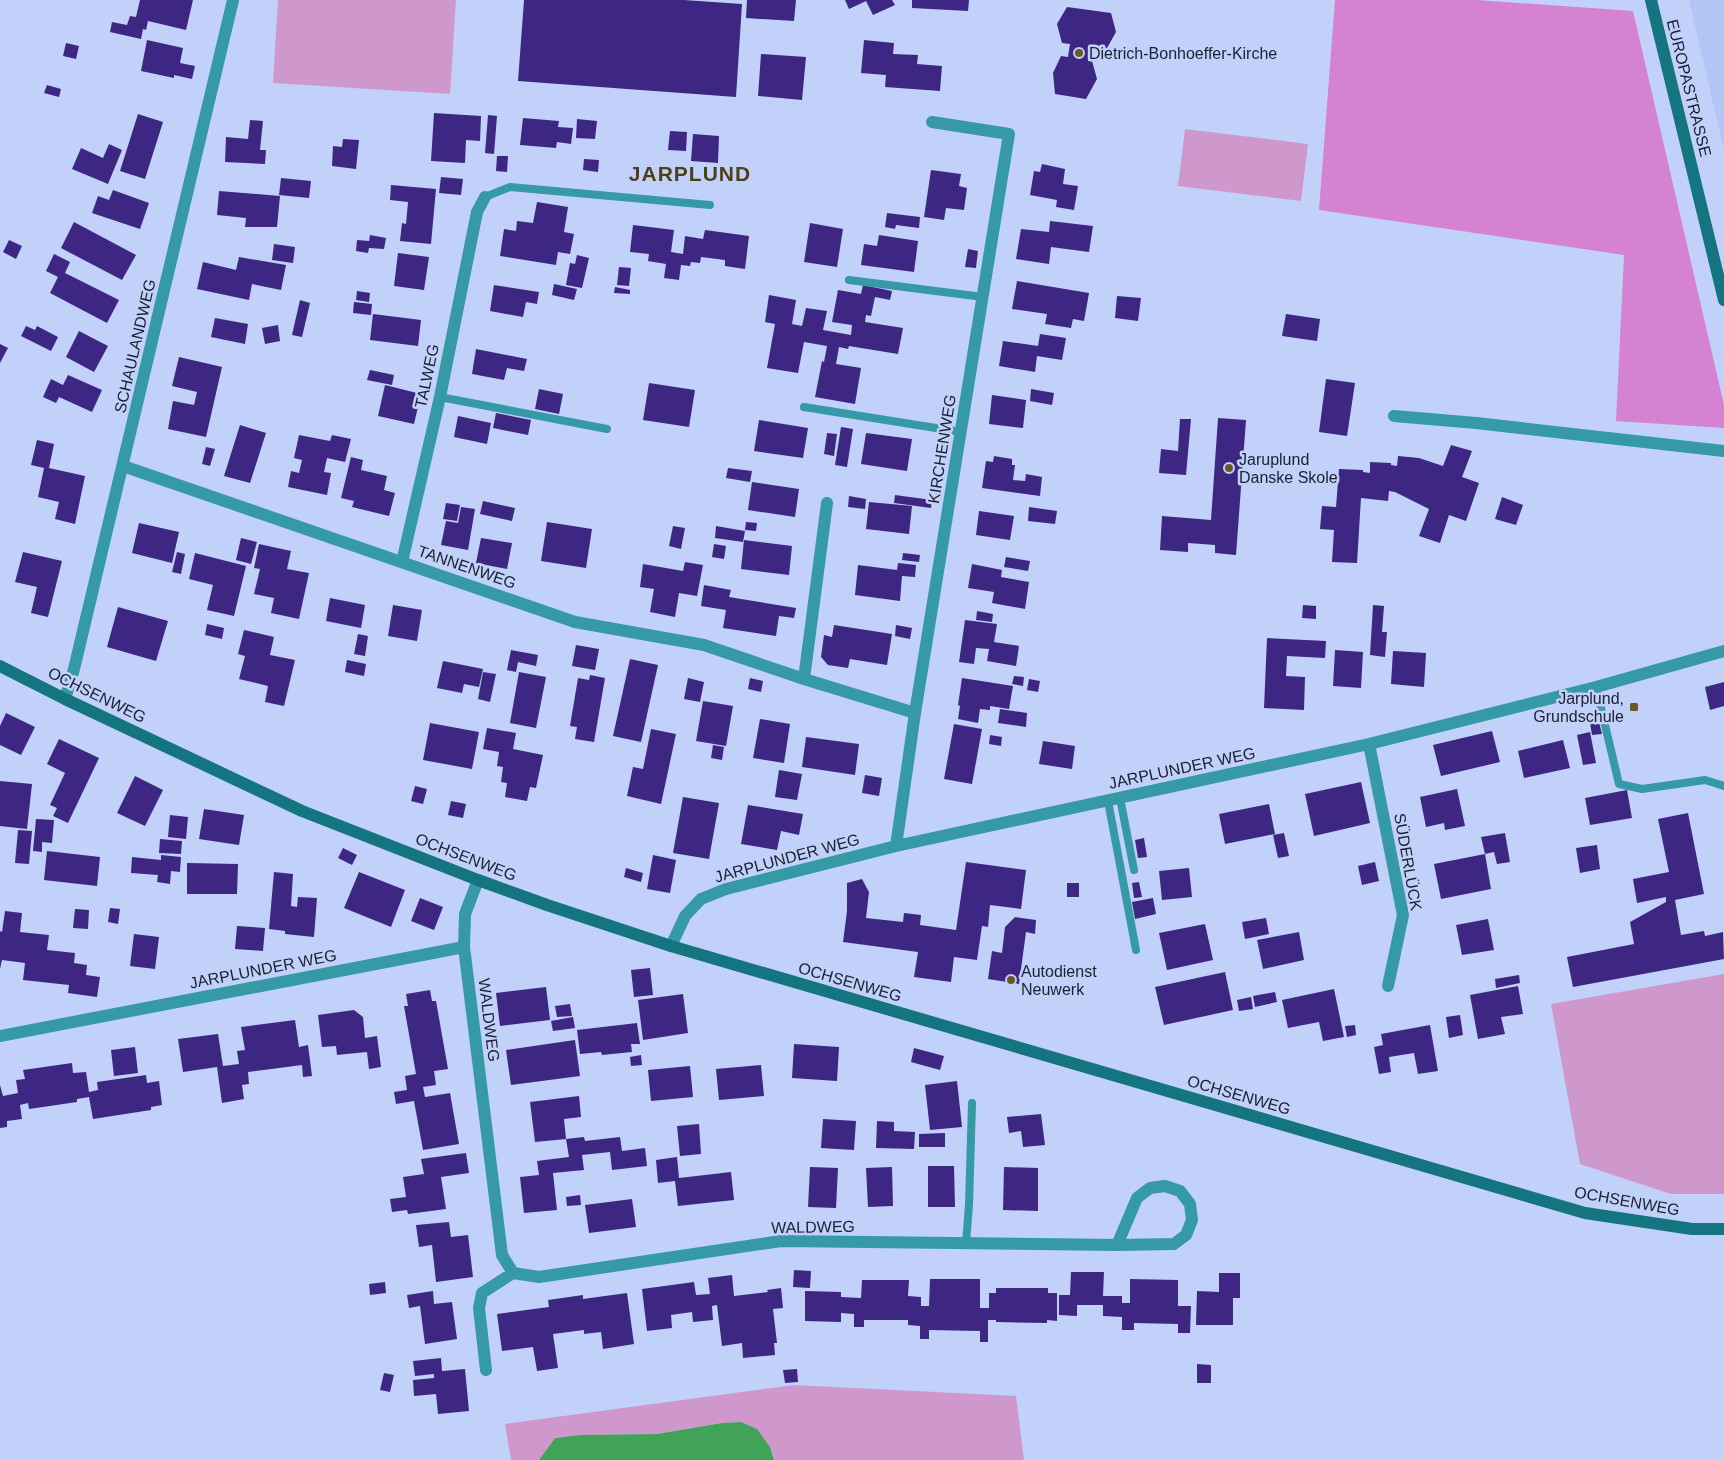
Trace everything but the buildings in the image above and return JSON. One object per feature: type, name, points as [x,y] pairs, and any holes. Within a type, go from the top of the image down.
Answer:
[{"type":"main road","name":"EUROPASTRASSE","points":[[1650,0],[1724,300]]},
{"type":"main road","name":"OCHSENWEG","points":[[0,666],[65,699],[302,811],[478,880],[671,946],[1585,1213],[1692,1228],[1724,1229]]},
{"type":"street","name":"SCHAULANDWEG","points":[[65,699],[123,466],[233,0]]},
{"type":"street","name":"KIRCHENWEG","points":[[896,846],[915,713],[1010,134],[932,122]]},
{"type":"street","name":"TALWEG","points":[[402,562],[440,397],[477,212],[485,197]]},
{"type":"street","points":[[1394,416],[1476,422],[1724,451]]},
{"type":"street","name":"TANNENWEG","points":[[123,466],[575,622],[704,645],[804,679],[915,713]]},
{"type":"street","points":[[804,679],[827,503]]},
{"type":"street","name":"JARPLUNDER WEG","points":[[671,946],[685,916],[701,898],[726,889],[896,846],[1369,744],[1596,688],[1724,651]]},
{"type":"street","name":"SÜDERLÜCK","points":[[1369,744],[1403,915],[1388,986]]},
{"type":"street","points":[[464,947],[465,914],[478,880]]},
{"type":"street","name":"JARPLUNDER WEG","points":[[0,1036],[464,947]]},
{"type":"street","name":"WALDWEG","points":[[464,947],[502,1255],[513,1273],[539,1278],[781,1241],[1117,1245],[1174,1244],[1186,1234],[1192,1220],[1190,1204],[1180,1191],[1165,1186],[1150,1188],[1137,1198],[1117,1245]]},
{"type":"street","points":[[486,1370],[479,1308],[482,1293],[513,1273]]},
{"type":"lane","points":[[485,197],[510,187],[710,206]]},
{"type":"lane","points":[[850,280],[983,297]]},
{"type":"lane","points":[[440,397],[608,429]]},
{"type":"lane","points":[[804,407],[961,432]]},
{"type":"lane","points":[[1596,688],[1619,784],[1642,789],[1705,780],[1724,786]]},
{"type":"lane","points":[[1114,800],[1134,870]]},
{"type":"lane","points":[[1114,800],[1136,950]]},
{"type":"lane","points":[[966,1243],[972,1103]]},
{"type":"shaded area","points":[[278,0],[456,0],[450,94],[273,83]]},
{"type":"shaded area","points":[[1335,0],[1476,0],[1633,11],[1724,405],[1724,428],[1616,421],[1624,255],[1319,210]]},
{"type":"shaded area","points":[[1689,0],[1724,0],[1724,150]]},
{"type":"shaded area","points":[[1185,129],[1308,144],[1301,201],[1178,186]]},
{"type":"shaded area","points":[[1724,974],[1724,1194],[1671,1194],[1580,1164],[1551,1004]]},
{"type":"shaded area","points":[[794,1385],[1016,1396],[1024,1460],[774,1460],[770,1447],[741,1422],[722,1423],[657,1434],[580,1435],[555,1438],[539,1460],[511,1460],[505,1424]]},
{"type":"shaded area","points":[[741,1422],[757,1429],[770,1447],[774,1460],[539,1460],[555,1438],[580,1435],[657,1434],[722,1423]]},
{"type":"place","name":"Dietrich-Bonhoeffer-Kirche","points":[[1079,53]]},
{"type":"place","name":"Jaruplund Danske Skole","points":[[1229,468]]},
{"type":"place","name":"Jarplund, Grundschule","points":[[1634,707]]},
{"type":"place","name":"Autodienst Neuwerk","points":[[1011,980]]},
{"type":"district","name":"JARPLUND","points":[[690,173]]}]
